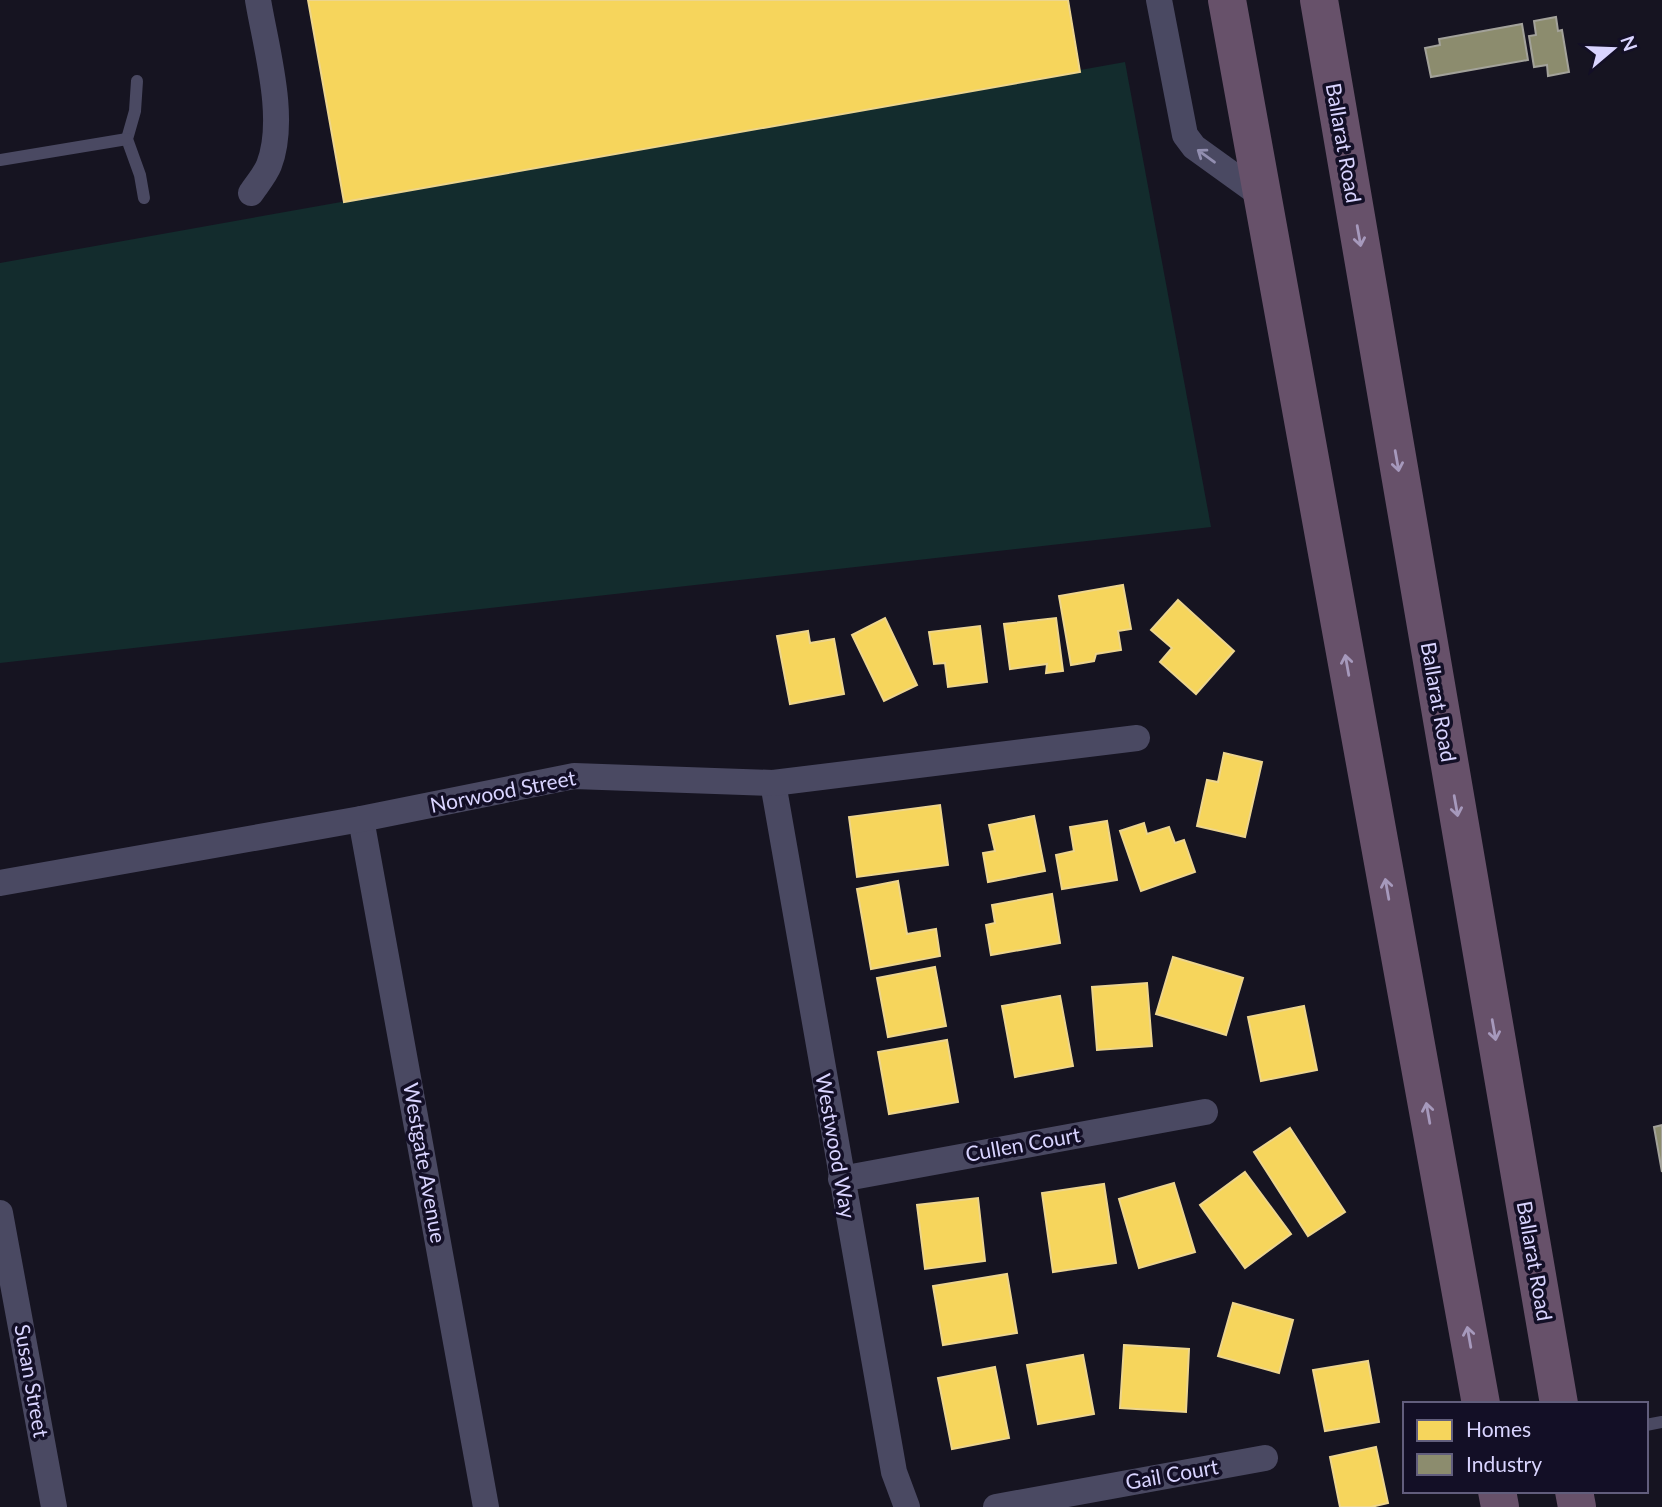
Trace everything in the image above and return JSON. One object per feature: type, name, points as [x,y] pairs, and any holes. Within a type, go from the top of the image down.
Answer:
[{"type":"highway","points":[[1227,0],[1481,1402]]},
{"type":"highway","name":"Ballarat Road","points":[[1319,0],[1559,1402]]},
{"type":"street","points":[[251,193],[268,167],[276,126],[272,79],[258,0]]},
{"type":"street","points":[[1159,0],[1185,135],[1194,148],[1262,196]]},
{"type":"street","name":"Norwood Street","points":[[0,883],[361,819],[574,776],[773,783],[1136,738]]},
{"type":"street","name":"Westwood Way","points":[[773,783],[894,1472],[907,1507]]},
{"type":"street","name":"Westgate Avenue","points":[[361,819],[486,1507]]},
{"type":"street","name":"Cullen Court","points":[[841,1179],[1205,1112]]},
{"type":"street","name":"Susan Street","points":[[0,1213],[54,1507]]},
{"type":"street","name":"Gail Court","points":[[996,1507],[1265,1458]]},
{"type":"lane","points":[[136,81],[137,99],[127,139],[140,175],[144,198]]},
{"type":"lane","points":[[0,160],[127,139]]},
{"type":"green space","points":[[1125,62],[1211,527],[0,663],[0,263]]},
{"type":"building: Homes","points":[[308,0],[1068,0],[1080,72],[344,202]]},
{"type":"building: Homes","points":[[1123,585],[1131,629],[1118,631],[1121,650],[1096,654],[1094,661],[1071,665],[1059,596]]},
{"type":"building: Homes","points":[[1178,600],[1234,651],[1196,694],[1160,662],[1172,648],[1151,630]]},
{"type":"building: Homes","points":[[885,618],[917,685],[884,701],[852,635]]},
{"type":"building: Homes","points":[[1056,618],[1063,671],[1046,673],[1047,664],[1010,669],[1004,624]]},
{"type":"building: Homes","points":[[980,626],[987,682],[948,687],[945,663],[934,664],[929,632]]},
{"type":"building: Homes","points":[[808,631],[810,643],[834,639],[844,694],[790,704],[777,636]]},
{"type":"building: Homes","points":[[1224,753],[1262,762],[1245,837],[1197,826],[1207,780],[1218,782]]},
{"type":"building: Homes","points":[[940,805],[948,865],[857,877],[849,817]]},
{"type":"building: Homes","points":[[1034,816],[1045,871],[988,882],[983,853],[995,851],[989,825]]},
{"type":"building: Homes","points":[[1107,821],[1117,880],[1062,889],[1056,855],[1074,851],[1070,827]]},
{"type":"building: Homes","points":[[1144,823],[1147,834],[1169,827],[1175,843],[1184,840],[1195,872],[1141,891],[1120,831]]},
{"type":"building: Homes","points":[[898,881],[907,934],[936,929],[940,956],[871,969],[857,889]]},
{"type":"building: Homes","points":[[1052,894],[1060,943],[991,955],[986,925],[995,923],[992,905]]},
{"type":"building: Homes","points":[[1173,957],[1243,978],[1226,1035],[1156,1014]]},
{"type":"building: Homes","points":[[935,967],[946,1026],[888,1037],[877,978]]},
{"type":"building: Homes","points":[[1147,983],[1152,1046],[1097,1050],[1092,987]]},
{"type":"building: Homes","points":[[1060,996],[1073,1066],[1015,1077],[1002,1006]]},
{"type":"building: Homes","points":[[1304,1006],[1317,1070],[1261,1081],[1248,1017]]},
{"type":"building: Homes","points":[[947,1040],[958,1102],[889,1114],[878,1052]]},
{"type":"building: Homes","points":[[1290,1128],[1345,1212],[1308,1236],[1254,1152]]},
{"type":"building: Homes","points":[[1245,1172],[1291,1234],[1245,1268],[1200,1205]]},
{"type":"building: Homes","points":[[1174,1183],[1195,1252],[1139,1268],[1119,1199]]},
{"type":"building: Homes","points":[[1104,1184],[1116,1263],[1053,1272],[1042,1193]]},
{"type":"building: Homes","points":[[978,1198],[985,1261],[925,1269],[917,1205]]},
{"type":"building: Homes","points":[[1007,1274],[1017,1333],[943,1345],[933,1286]]},
{"type":"building: Homes","points":[[1233,1303],[1293,1320],[1279,1373],[1218,1356]]},
{"type":"building: Homes","points":[[1124,1345],[1189,1349],[1186,1412],[1120,1408]]},
{"type":"building: Homes","points":[[1083,1355],[1094,1414],[1038,1424],[1027,1365]]},
{"type":"building: Homes","points":[[1368,1361],[1379,1422],[1325,1431],[1313,1370]]},
{"type":"building: Homes","points":[[995,1367],[1009,1438],[952,1449],[938,1378]]},
{"type":"building: Homes","points":[[1376,1447],[1388,1503],[1371,1507],[1340,1507],[1330,1457]]},
{"type":"building: Industry","points":[[1556,17],[1558,31],[1562,30],[1569,72],[1548,76],[1547,65],[1534,67],[1529,36],[1536,35],[1534,21]]},
{"type":"building: Industry","points":[[1522,24],[1528,60],[1431,77],[1425,48],[1440,45],[1439,39]]},
{"type":"building: Industry","points":[[1662,1125],[1662,1172],[1654,1127]]}]
